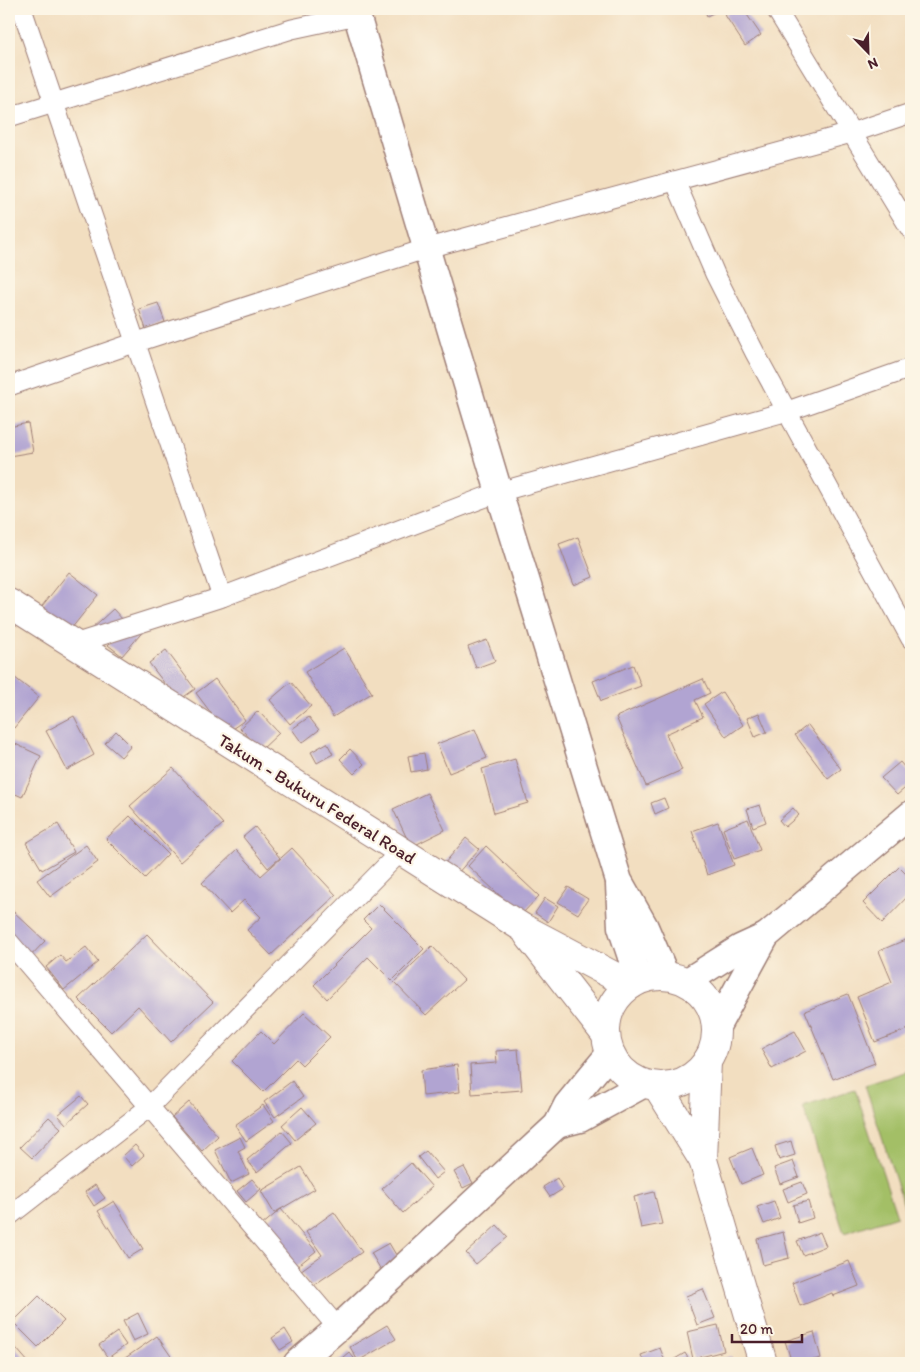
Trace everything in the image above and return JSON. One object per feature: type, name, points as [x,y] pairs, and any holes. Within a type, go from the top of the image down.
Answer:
[{"type":"main road","name":"Takum - Bukuru Federal Road","points":[[9,602],[400,852],[523,928],[635,983]]},
{"type":"main road","points":[[523,928],[608,1044],[618,1067],[630,1077],[651,1085],[676,1084],[693,1076],[707,1061],[714,1045],[716,1028],[712,1009],[701,993],[676,979],[652,977],[635,983],[616,999],[608,1016],[608,1044]]},
{"type":"main road","points":[[703,1160],[707,1061]]},
{"type":"main road","points":[[651,1085],[703,1160],[763,1363]]},
{"type":"street","points":[[22,9],[134,343],[222,597]]},
{"type":"street","points":[[776,9],[911,230]]},
{"type":"street","points":[[9,117],[292,29],[356,12],[428,248],[499,492],[618,881],[621,927],[635,983]]},
{"type":"street","points":[[9,386],[134,343],[428,248],[851,133],[911,113]]},
{"type":"street","points":[[675,181],[714,274],[911,639]]},
{"type":"street","points":[[74,644],[222,597],[499,492],[788,411],[911,368]]},
{"type":"street","points":[[618,881],[676,979],[766,936],[911,814]]},
{"type":"street","points":[[9,1216],[148,1108],[400,852]]},
{"type":"street","points":[[716,1028],[766,936]]},
{"type":"street","points":[[9,942],[148,1108],[338,1328]]},
{"type":"street","points":[[297,1363],[338,1328],[557,1124],[567,1105],[608,1044]]},
{"type":"street","points":[[557,1124],[580,1118],[651,1085]]},
{"type":"green space","points":[[911,1070],[911,1210],[906,1212],[865,1085]]},
{"type":"green space","points":[[855,1089],[897,1216],[844,1233],[803,1106]]},
{"type":"building","points":[[704,9],[719,9],[719,10],[707,16]]},
{"type":"building","points":[[734,9],[743,9],[761,35],[745,46],[725,15]]},
{"type":"building","points":[[158,303],[165,322],[146,329],[139,309]]},
{"type":"building","points":[[28,423],[33,452],[9,456],[9,427]]},
{"type":"building","points":[[578,537],[593,577],[574,585],[559,544]]},
{"type":"building","points":[[69,572],[98,595],[71,629],[42,606]]},
{"type":"building","points":[[113,609],[124,621],[89,631]]},
{"type":"building","points":[[132,617],[145,629],[122,656],[108,645]]},
{"type":"building","points":[[487,640],[495,661],[476,668],[468,647]]},
{"type":"building","points":[[344,648],[372,693],[333,717],[305,672]]},
{"type":"building","points":[[166,650],[195,689],[178,701],[149,663]]},
{"type":"building","points":[[633,665],[641,686],[601,701],[593,681]]},
{"type":"building","points":[[9,673],[39,697],[14,728],[9,724]]},
{"type":"building","points":[[215,679],[245,720],[226,733],[196,693]]},
{"type":"building","points":[[703,679],[710,693],[695,700],[703,717],[666,734],[682,770],[646,786],[616,717]]},
{"type":"building","points":[[291,682],[311,706],[290,724],[270,700]]},
{"type":"building","points":[[722,692],[743,725],[726,737],[704,704]]},
{"type":"building","points":[[258,711],[279,733],[261,750],[240,728]]},
{"type":"building","points":[[759,713],[767,732],[755,737],[747,718]]},
{"type":"building","points":[[74,716],[94,755],[67,770],[46,731]]},
{"type":"building","points":[[309,717],[319,730],[302,743],[292,729]]},
{"type":"building","points":[[808,725],[841,769],[828,779],[795,735]]},
{"type":"building","points":[[475,729],[487,758],[449,773],[437,744]]},
{"type":"building","points":[[116,731],[131,746],[121,757],[105,743]]},
{"type":"building","points":[[9,741],[41,756],[22,797],[9,791]]},
{"type":"building","points":[[327,743],[333,754],[317,763],[311,752]]},
{"type":"building","points":[[350,749],[364,764],[354,774],[340,759]]},
{"type":"building","points":[[424,753],[427,769],[411,772],[408,756]]},
{"type":"building","points":[[515,759],[528,803],[494,813],[482,769]]},
{"type":"building","points":[[900,762],[911,775],[911,783],[897,795],[881,778]]},
{"type":"building","points":[[173,768],[223,824],[180,862],[130,806]]},
{"type":"building","points":[[427,793],[445,830],[411,847],[393,809]]},
{"type":"building","points":[[664,798],[668,808],[655,814],[651,803]]},
{"type":"building","points":[[760,805],[766,822],[753,827],[747,809]]},
{"type":"building","points":[[793,808],[799,815],[785,827],[779,820]]},
{"type":"building","points":[[130,816],[168,854],[145,878],[106,839]]},
{"type":"building","points":[[748,819],[760,850],[734,859],[723,829]]},
{"type":"building","points":[[718,822],[734,865],[707,875],[692,831]]},
{"type":"building","points":[[58,824],[74,852],[42,870],[26,843]]},
{"type":"building","points":[[255,827],[280,858],[268,868],[243,837]]},
{"type":"building","points":[[466,838],[479,849],[456,875],[444,864]]},
{"type":"building","points":[[86,845],[98,862],[50,897],[37,880]]},
{"type":"building","points":[[486,846],[539,896],[521,915],[468,866]]},
{"type":"building","points":[[292,848],[336,895],[271,955],[247,930],[261,917],[244,900],[230,913],[202,883],[237,850],[261,876]]},
{"type":"building","points":[[899,867],[911,879],[911,893],[882,923],[863,903]]},
{"type":"building","points":[[568,887],[588,899],[578,914],[558,902]]},
{"type":"building","points":[[545,898],[558,906],[548,922],[535,913]]},
{"type":"building","points":[[379,904],[424,949],[392,981],[368,957],[327,999],[314,985],[371,928],[363,920]]},
{"type":"building","points":[[13,911],[45,941],[26,961],[9,945],[9,916]]},
{"type":"building","points":[[147,934],[213,1002],[171,1042],[138,1006],[111,1032],[78,999]]},
{"type":"building","points":[[905,940],[911,955],[911,981],[905,984],[911,1000],[911,1028],[875,1042],[857,997],[892,982],[879,951]]},
{"type":"building","points":[[432,946],[464,980],[426,1015],[394,982]]},
{"type":"building","points":[[86,947],[98,962],[64,990],[46,967],[60,955],[66,962]]},
{"type":"building","points":[[848,994],[875,1063],[833,1079],[805,1011]]},
{"type":"building","points":[[304,1013],[330,1037],[302,1065],[296,1059],[263,1092],[232,1061],[261,1031],[274,1044]]},
{"type":"building","points":[[795,1031],[806,1051],[772,1069],[761,1049]]},
{"type":"building","points":[[518,1049],[522,1090],[472,1094],[470,1065],[497,1063],[496,1051]]},
{"type":"building","points":[[457,1065],[460,1092],[423,1096],[421,1070]]},
{"type":"building","points":[[292,1081],[303,1097],[275,1117],[264,1102]]},
{"type":"building","points":[[81,1096],[88,1104],[66,1124],[58,1115]]},
{"type":"building","points":[[189,1102],[218,1136],[202,1151],[172,1117]]},
{"type":"building","points":[[263,1105],[274,1121],[246,1141],[235,1125]]},
{"type":"building","points":[[302,1107],[316,1123],[295,1140],[282,1125]]},
{"type":"building","points":[[49,1117],[61,1128],[32,1158],[20,1147]]},
{"type":"building","points":[[282,1131],[292,1143],[257,1172],[247,1160]]},
{"type":"building","points":[[240,1137],[245,1147],[238,1151],[249,1174],[231,1183],[215,1150]]},
{"type":"building","points":[[791,1141],[795,1155],[779,1160],[775,1146]]},
{"type":"building","points":[[135,1145],[144,1155],[132,1166],[123,1156]]},
{"type":"building","points":[[752,1148],[763,1175],[741,1184],[730,1157]]},
{"type":"building","points":[[426,1151],[444,1172],[435,1179],[418,1157]]},
{"type":"building","points":[[793,1161],[799,1177],[780,1184],[774,1168]]},
{"type":"building","points":[[411,1163],[432,1187],[403,1213],[382,1189]]},
{"type":"building","points":[[301,1167],[315,1189],[274,1213],[261,1191]]},
{"type":"building","points":[[464,1167],[473,1183],[463,1188],[454,1172]]},
{"type":"building","points":[[557,1178],[563,1189],[550,1197],[543,1187]]},
{"type":"building","points":[[252,1179],[261,1189],[246,1202],[237,1191]]},
{"type":"building","points":[[802,1182],[807,1194],[788,1202],[783,1189]]},
{"type":"building","points":[[95,1185],[105,1198],[94,1206],[85,1192]]},
{"type":"building","points":[[654,1192],[662,1224],[641,1228],[634,1197]]},
{"type":"building","points":[[114,1201],[143,1249],[128,1258],[98,1211]]},
{"type":"building","points":[[774,1201],[780,1218],[764,1224],[757,1207]]},
{"type":"building","points":[[808,1201],[813,1218],[798,1223],[793,1205]]},
{"type":"building","points":[[281,1209],[316,1251],[290,1272],[255,1231]]},
{"type":"building","points":[[334,1212],[362,1252],[311,1287],[300,1271],[322,1255],[306,1232]]},
{"type":"building","points":[[497,1225],[508,1237],[476,1264],[466,1253]]},
{"type":"building","points":[[783,1232],[789,1258],[763,1265],[757,1239]]},
{"type":"building","points":[[820,1232],[826,1246],[803,1255],[797,1241]]},
{"type":"building","points":[[389,1243],[399,1260],[381,1270],[371,1253]]},
{"type":"building","points":[[849,1261],[859,1286],[833,1296],[832,1293],[800,1306],[792,1283]]},
{"type":"building","points":[[703,1289],[715,1318],[697,1325],[686,1296]]},
{"type":"building","points":[[39,1296],[64,1321],[38,1347],[13,1322]]},
{"type":"building","points":[[138,1313],[148,1334],[133,1341],[123,1321]]},
{"type":"building","points":[[387,1325],[396,1339],[358,1361],[350,1347]]},
{"type":"building","points":[[718,1325],[724,1351],[693,1359],[687,1332]]},
{"type":"building","points":[[285,1329],[293,1342],[280,1350],[272,1338]]},
{"type":"building","points":[[117,1332],[126,1345],[108,1358],[99,1345]]},
{"type":"building","points":[[814,1332],[821,1358],[802,1363],[792,1363],[785,1341]]},
{"type":"building","points":[[157,1336],[175,1362],[118,1363]]},
{"type":"building","points":[[9,1340],[29,1363],[9,1363]]},
{"type":"building","points":[[660,1348],[665,1361],[644,1363],[641,1355]]},
{"type":"building","points":[[349,1352],[358,1363],[336,1363]]},
{"type":"building","points":[[685,1353],[691,1363],[674,1363],[673,1360]]},
{"type":"building","points":[[731,1356],[733,1363],[710,1363]]}]
